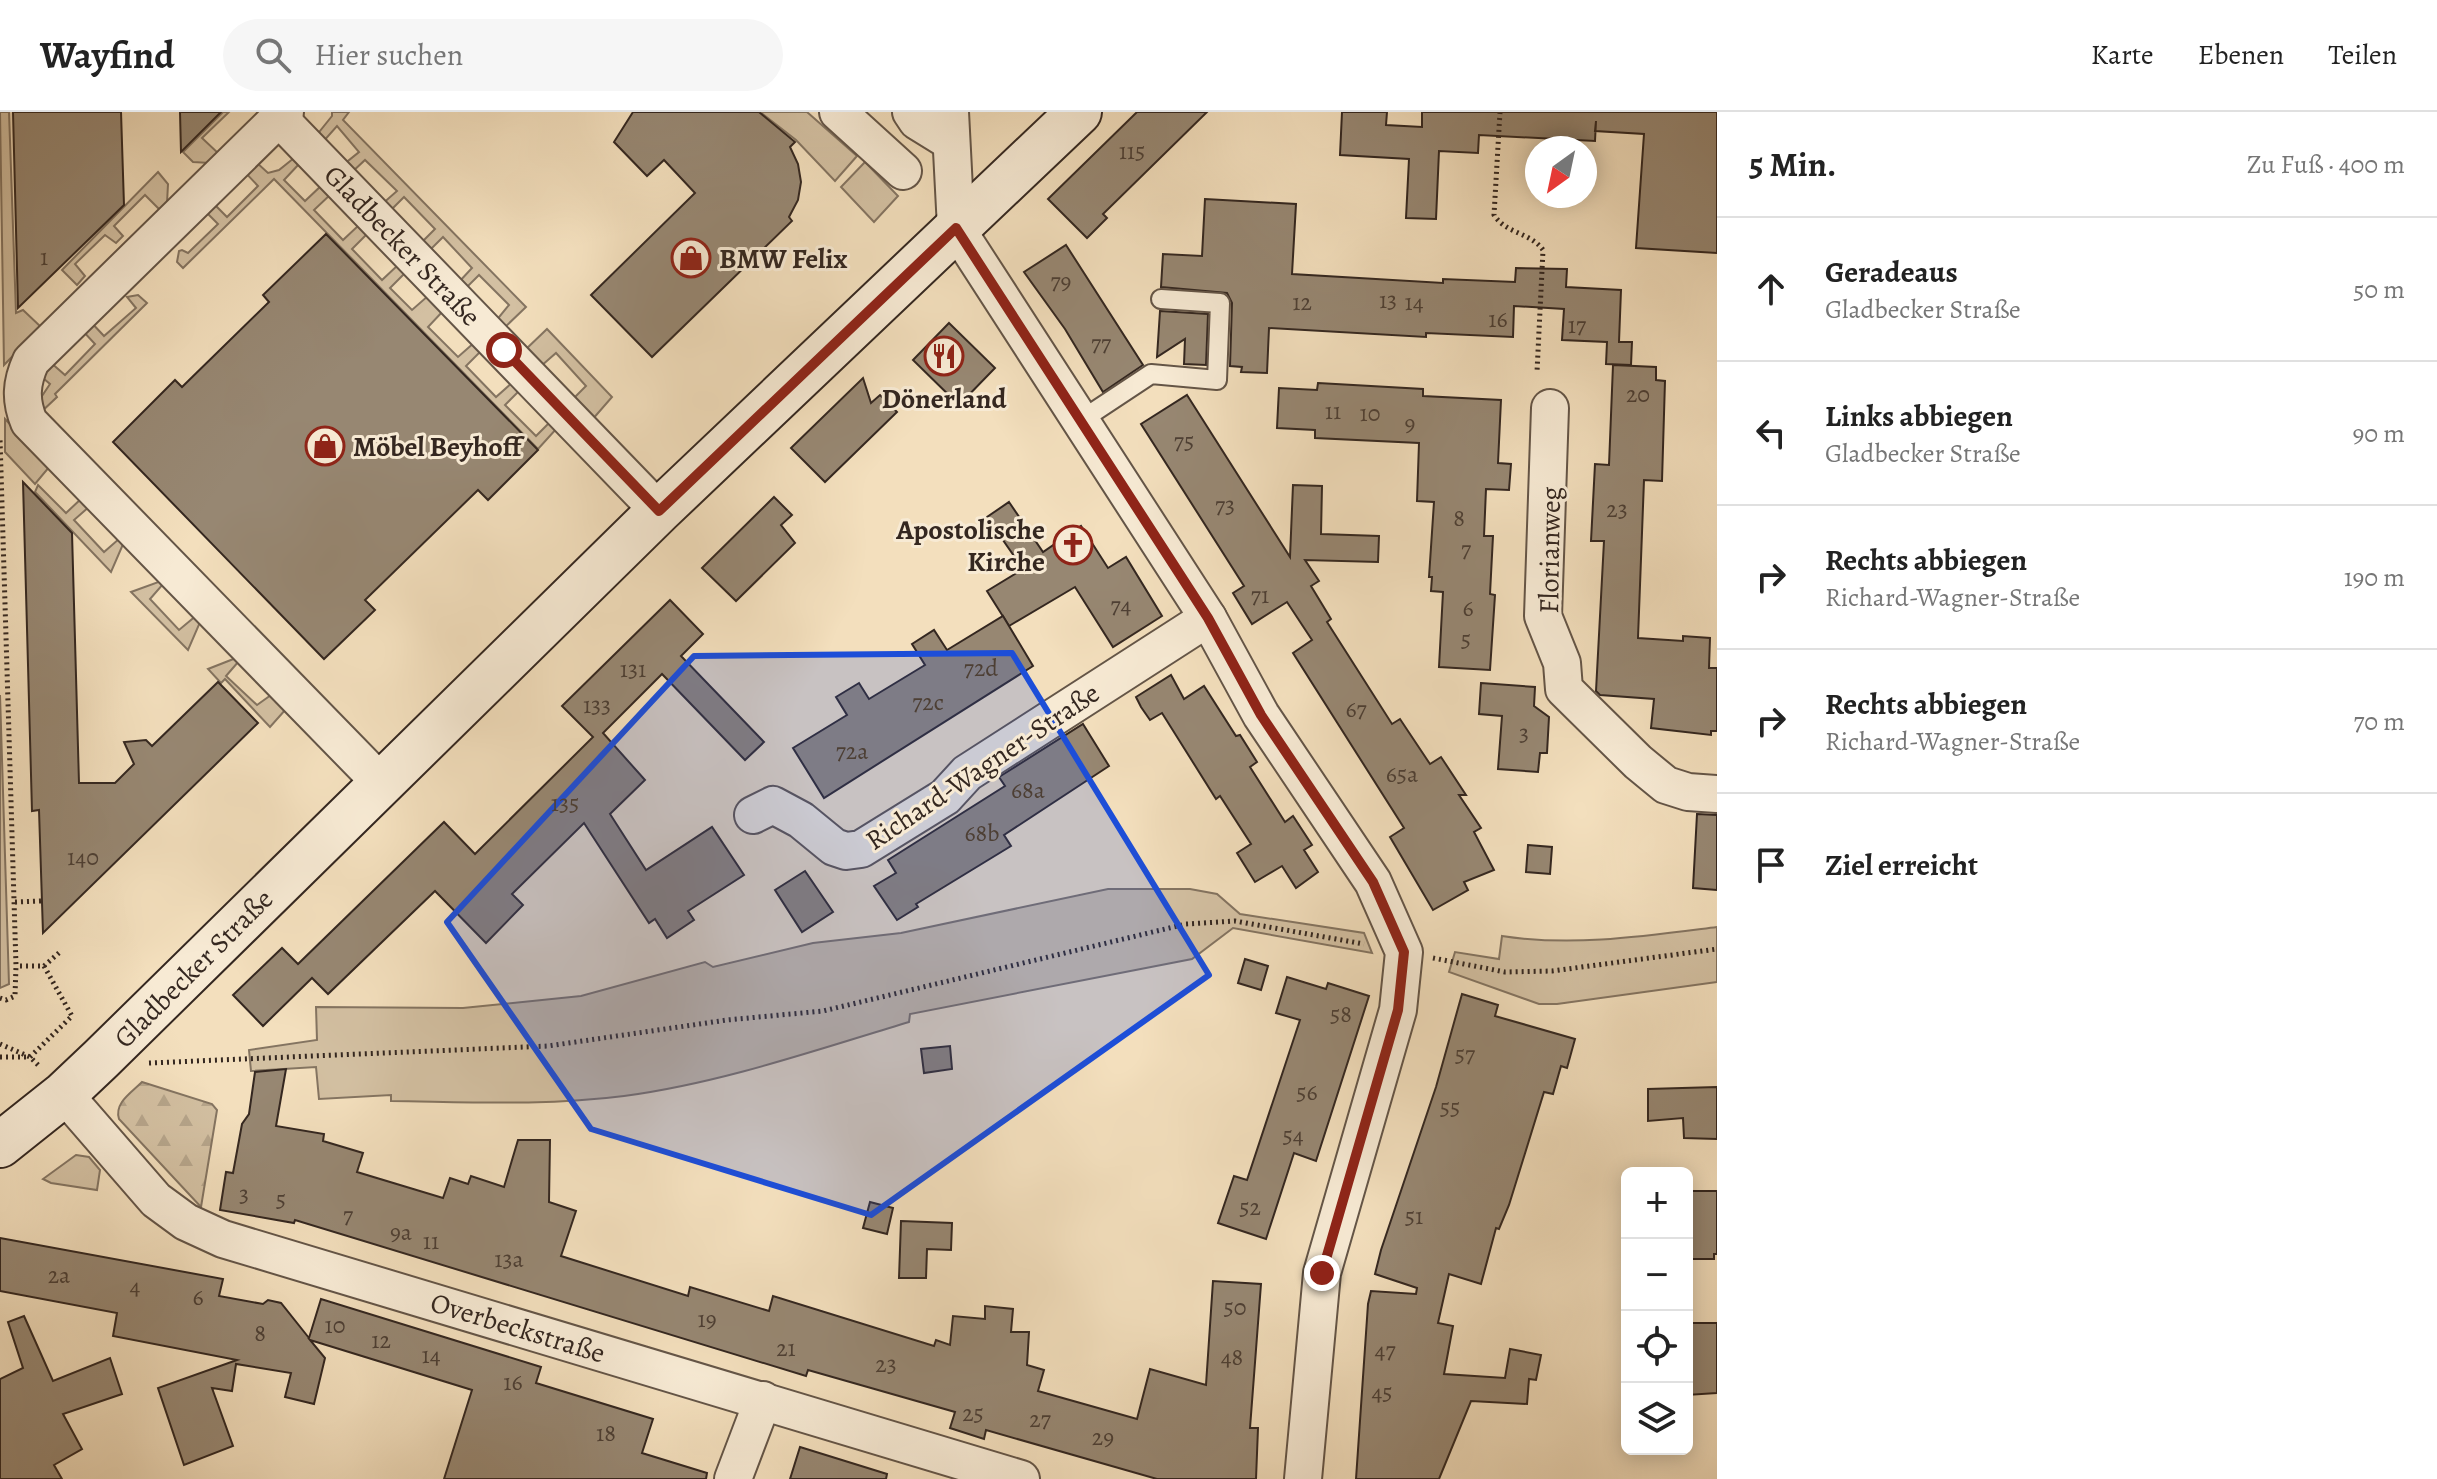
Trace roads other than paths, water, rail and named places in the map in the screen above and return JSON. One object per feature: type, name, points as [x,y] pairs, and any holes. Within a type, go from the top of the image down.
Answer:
[{"type":"main road","name":"Gladbecker Straße","points":[[0,1145],[64,1094],[101,1059],[659,511],[1079,112]]},
{"type":"street","points":[[838,112],[903,171]]},
{"type":"street","points":[[911,112],[917,121],[951,127],[956,228],[1208,618],[1261,715],[1373,882],[1404,952],[1398,1010],[1322,1273],[1303,1479]]},
{"type":"street","points":[[282,115],[31,361],[22,390],[23,407],[29,422],[381,783]]},
{"type":"street","name":"Gladbecker Straße","points":[[282,115],[659,511]]},
{"type":"street","name":"Florianweg","points":[[1550,408],[1543,616],[1562,663],[1564,689],[1627,752],[1666,785],[1688,792],[1717,794]]},
{"type":"street","name":"Richard-Wagner-Straße","points":[[753,815],[773,805],[801,820],[834,847],[846,851],[861,849],[945,797],[967,773],[1208,618]]},
{"type":"street","name":"Overbeckstraße","points":[[64,1094],[156,1200],[186,1222],[223,1239],[1021,1479]]},
{"type":"street","points":[[733,1479],[763,1400]]},
{"type":"lane","points":[[1080,421],[1151,374],[1217,380],[1220,303],[1161,299]]},
{"type":"place","name":"BMW Felix","points":[[691,258]]},
{"type":"place","name":"Dönerland","points":[[944,356]]},
{"type":"place","name":"Möbel Beyhoff","points":[[325,446]]},
{"type":"place","name":"Apostolische Kirche","points":[[1073,545]]}]
